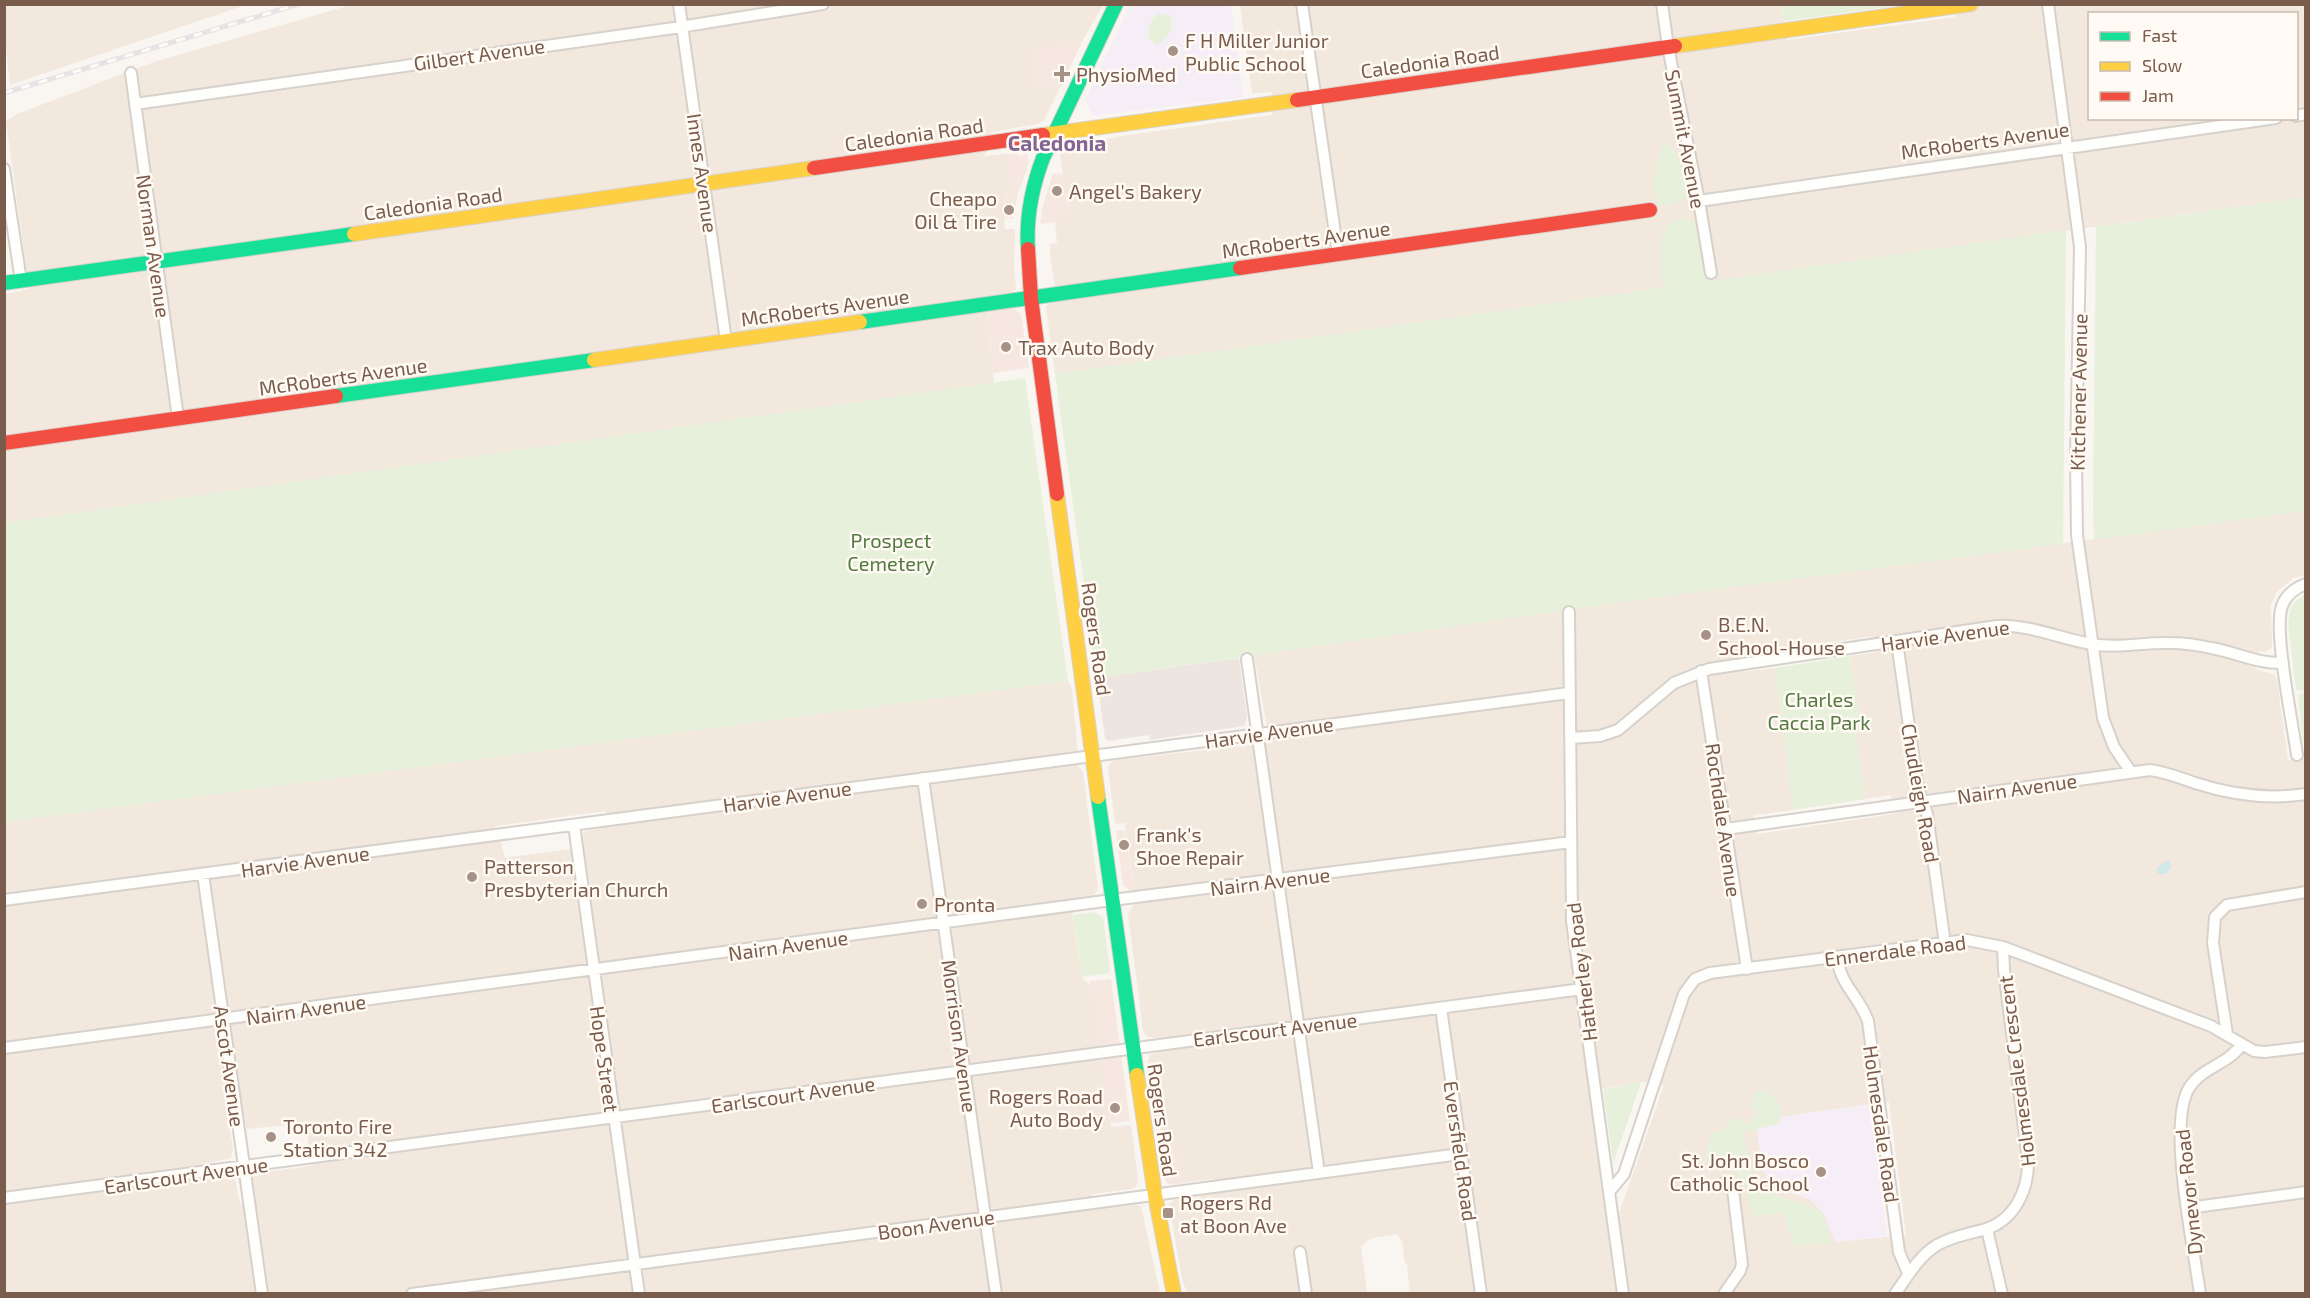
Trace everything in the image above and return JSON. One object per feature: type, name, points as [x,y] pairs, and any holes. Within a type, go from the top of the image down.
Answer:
[{"type":"street","name":"Innes Avenue","points":[[679,4],[726,341]]},
{"type":"street","name":"Gilbert Avenue","points":[[135,104],[682,27],[823,4]]},
{"type":"street","name":"Rogers Road","points":[[1116,4],[1036,177],[1027,239],[1031,298],[1112,900],[1155,1195],[1174,1293]]},
{"type":"street","points":[[1302,4],[1338,254]]},
{"type":"street","name":"Summit Avenue","points":[[1662,4],[1668,48],[1711,273]]},
{"type":"street","name":"Caledonia Road","points":[[4,283],[1971,4]]},
{"type":"street","name":"Kitchener Avenue","points":[[2048,4],[2069,147],[2080,247],[2077,529],[2101,710],[2106,730],[2114,747],[2131,772]]},
{"type":"street","name":"Norman Avenue","points":[[130,73],[178,418]]},
{"type":"street","name":"McRoberts Avenue","points":[[1699,201],[2262,120]]},
{"type":"street","points":[[4,169],[21,281]]},
{"type":"street","name":"McRoberts Avenue","points":[[4,443],[1650,210]]},
{"type":"street","points":[[2297,756],[2283,663],[2281,609],[2292,592],[2306,584]]},
{"type":"street","name":"Hatherley Road","points":[[1569,612],[1572,921],[1623,1293]]},
{"type":"street","name":"Harvie Avenue","points":[[1571,738],[1600,736],[1618,730],[1674,682],[1701,671],[2013,625],[2092,645],[2170,643],[2194,645],[2273,664],[2283,663]]},
{"type":"street","name":"Chudleigh Road","points":[[1896,642],[1909,734],[1922,802],[1927,814],[1945,944]]},
{"type":"street","points":[[1247,659],[1319,1173]]},
{"type":"street","name":"Rochdale Avenue","points":[[1701,671],[1747,969]]},
{"type":"street","name":"Harvie Avenue","points":[[4,900],[1569,693]]},
{"type":"street","name":"Nairn Avenue","points":[[1726,829],[2150,770],[2162,771],[2227,792],[2249,796],[2284,798],[2306,794]]},
{"type":"street","name":"Morrison Avenue","points":[[923,778],[996,1293]]},
{"type":"street","name":"Hope Street","points":[[574,825],[639,1293]]},
{"type":"street","name":"Nairn Avenue","points":[[4,1048],[1112,900],[1571,842]]},
{"type":"street","name":"Ascot Avenue","points":[[203,874],[262,1293]]},
{"type":"street","points":[[2227,1034],[2213,943],[2215,917],[2227,904],[2306,892]]},
{"type":"street","name":"Ennerdale Road","points":[[1609,1192],[1624,1174],[1681,1003],[1695,979],[1710,973],[1978,940],[2003,946],[2227,1034],[2241,1045],[2254,1051],[2265,1052],[2306,1047]]},
{"type":"street","name":"Holmesdale Crescent","points":[[1908,1274],[1924,1255],[1939,1244],[1953,1237],[1986,1229],[2001,1221],[2015,1207],[2025,1190],[2029,1169],[2003,946]]},
{"type":"street","name":"Holmesdale Road","points":[[1837,957],[1844,982],[1859,1001],[1870,1028],[1899,1252],[1908,1274]]},
{"type":"street","name":"Earlscourt Avenue","points":[[4,1198],[1582,989]]},
{"type":"street","name":"Eversfield Road","points":[[1442,1008],[1460,1154],[1481,1293]]},
{"type":"street","name":"Dynevor Road","points":[[2200,1293],[2179,1135],[2183,1100],[2193,1082],[2206,1069],[2233,1055],[2241,1045]]},
{"type":"street","name":"Boon Avenue","points":[[417,1293],[1460,1154]]},
{"type":"street","points":[[1724,1293],[1740,1271],[1742,1264],[1733,1190],[1725,1182]]},
{"type":"street","points":[[2188,1208],[2306,1192]]},
{"type":"street","points":[[1986,1229],[2002,1293]]},
{"type":"street","points":[[1300,1252],[1306,1293]]},
{"type":"street","points":[[1894,1293],[1908,1274]]},
{"type":"shaded area","points":[[5,4],[245,5],[10,85]]},
{"type":"shaded area","points":[[351,5],[1103,5],[1082,42],[1032,49],[1037,87],[1061,86],[1044,120],[1037,124],[993,132],[984,156],[1006,154],[1010,187],[1003,202],[1005,229],[1015,229],[1016,289],[1010,293],[978,298],[980,313],[986,312],[994,383],[5,523],[5,294],[29,289],[6,121],[17,114],[154,62]]},
{"type":"shaded area","name":"F H Miller Junior Public School","points":[[1130,5],[1231,5],[1243,97],[1093,116],[1085,100]]},
{"type":"shaded area","points":[[1240,5],[1781,5],[1787,40],[1955,17],[1953,5],[2305,5],[2305,197],[1055,374],[1046,307],[1050,303],[1057,302],[1050,252],[1050,244],[1057,243],[1055,222],[1069,210],[1060,155],[1072,146],[1122,136],[1272,115],[1272,92],[1252,93]]},
{"type":"shaded area","points":[[1082,42],[1061,86],[1037,87],[1032,48]]},
{"type":"shaded area","points":[[1017,153],[1018,156],[1027,154],[1029,161],[1019,188],[1013,218],[1005,219],[1003,202],[1004,198],[1008,197],[1010,187],[1006,154]]},
{"type":"shaded area","points":[[1053,173],[1063,174],[1069,210],[1055,222],[1040,224],[1043,205]]},
{"type":"shaded area","points":[[1013,308],[1021,314],[1029,368],[993,373],[986,312]]},
{"type":"shaded area","points":[[2305,511],[2305,575],[2293,578],[2276,593],[2271,605],[2272,647],[2266,652],[2259,651],[2255,669],[2275,675],[2277,680],[2288,760],[2305,758],[2305,1293],[1410,1293],[1407,1264],[1398,1234],[1372,1238],[1361,1246],[1367,1293],[1187,1293],[1182,1279],[1169,1204],[1174,1200],[1215,1194],[1214,1179],[1183,1183],[1178,1146],[1163,1147],[1159,1121],[1166,1120],[1166,1117],[1154,1118],[1147,1066],[1150,1055],[1157,1052],[1155,1038],[1146,1036],[1143,1030],[1128,914],[1133,906],[1134,891],[1125,823],[1115,824],[1109,764],[1114,760],[1270,743],[1254,655],[1642,599]],"holes":[[[1874,636],[1878,652],[1850,656],[1861,727],[1855,729],[1865,799],[1891,795],[1894,814],[1757,834],[1753,815],[1793,810],[1775,668],[1743,672],[1742,655]],[[1641,1082],[1664,1085],[1620,1211],[1605,1214],[1589,1091]],[[1889,1102],[1906,1235],[1835,1242],[1824,1214],[1815,1204],[1807,1198],[1769,1184],[1762,1165],[1757,1130],[1805,1113]]]},
{"type":"shaded area","points":[[1239,658],[1247,718],[1244,726],[1150,740],[1149,735],[1108,741],[1105,738],[1097,678]]},
{"type":"shaded area","points":[[1068,681],[1072,689],[1079,767],[1083,772],[1098,888],[1094,896],[1070,900],[1082,977],[1091,986],[1111,1127],[1131,1125],[1138,1180],[1136,1187],[1132,1189],[1092,1194],[1094,1210],[1141,1206],[1160,1293],[5,1293],[4,822]],"holes":[[[606,811],[607,827],[583,832],[584,847],[505,858],[501,842],[496,842],[495,826]],[[245,1117],[246,1129],[306,1123],[311,1166],[257,1173],[253,1177],[256,1200],[240,1204],[235,1178],[204,1179],[202,1164],[231,1158],[233,1148],[228,1120]]]},
{"type":"shaded area","points":[[1125,830],[1134,891],[1132,892],[1123,885],[1116,831]]},
{"type":"shaded area","points":[[1111,979],[1130,1121],[1110,1123],[1090,981]]},
{"type":"shaded area","name":"St. John Bosco Catholic School","points":[[1870,1104],[1887,1236],[1835,1242],[1824,1214],[1815,1204],[1807,1198],[1773,1188],[1769,1184],[1762,1165],[1757,1130],[1773,1118]]},
{"type":"shaded area","points":[[1178,1145],[1183,1183],[1170,1185],[1164,1179],[1159,1148]]},
{"type":"green space","points":[[1781,4],[1903,5],[1784,21]]},
{"type":"green space","points":[[1161,13],[1170,16],[1172,25],[1167,36],[1157,45],[1149,38],[1149,30],[1152,20]]},
{"type":"green space","points":[[1663,144],[1674,150],[1678,157],[1689,197],[1674,203],[1658,205],[1654,182]]},
{"type":"green space","points":[[2305,197],[2305,511],[2094,540],[2096,227]]},
{"type":"green space","points":[[1682,218],[1694,221],[1698,228],[1703,267],[1711,281],[2066,230],[2063,544],[1636,600],[1097,678],[1055,374],[1667,287],[1661,279],[1661,237],[1670,224]]},
{"type":"green space","name":"Prospect Cemetery","points":[[1025,378],[1068,681],[5,822],[5,523]]},
{"type":"green space","points":[[2305,594],[2306,691],[2304,691],[2296,690],[2288,623],[2291,606]]},
{"type":"green space","name":"Charles Caccia Park","points":[[1850,656],[1861,727],[1855,729],[1865,799],[1793,810],[1775,668]]},
{"type":"green space","points":[[2304,693],[2306,695],[2306,743],[2303,743],[2298,695]]},
{"type":"green space","points":[[1095,912],[1103,917],[1110,973],[1082,977],[1073,915]]},
{"type":"green space","points":[[1641,1082],[1614,1161],[1613,1161],[1603,1089]]},
{"type":"green space","points":[[1757,1090],[1765,1091],[1773,1096],[1783,1110],[1780,1114],[1780,1123],[1743,1133],[1751,1172],[1769,1191],[1782,1198],[1814,1207],[1823,1215],[1831,1240],[1827,1244],[1792,1245],[1785,1213],[1751,1216],[1747,1186],[1743,1187],[1736,1171],[1722,1160],[1710,1166],[1704,1162],[1712,1133],[1726,1129],[1732,1116],[1748,1123],[1758,1112],[1751,1106]]},
{"type":"water","points":[[2166,861],[2170,862],[2171,868],[2165,874],[2158,874],[2157,868]]},
{"type":"railway","points":[[4,93],[299,4]]},
{"type":"traffic: fast","points":[[1028,249],[1031,203],[1043,158],[1116,4]]},
{"type":"traffic: fast","points":[[4,283],[354,234]]},
{"type":"traffic: fast","points":[[860,322],[1240,268]]},
{"type":"traffic: fast","points":[[336,396],[594,360]]},
{"type":"traffic: fast","points":[[1098,797],[1137,1075]]},
{"type":"traffic: slow","points":[[1675,46],[1971,4]]},
{"type":"traffic: slow","points":[[1043,135],[1297,100]]},
{"type":"traffic: slow","points":[[354,234],[814,168]]},
{"type":"traffic: slow","points":[[594,360],[860,322]]},
{"type":"traffic: slow","points":[[1057,494],[1098,797]]},
{"type":"traffic: slow","points":[[1137,1075],[1155,1195],[1174,1294]]},
{"type":"traffic: jam","points":[[1297,100],[1675,46]]},
{"type":"traffic: jam","points":[[814,168],[1043,135]]},
{"type":"traffic: jam","points":[[1240,268],[1650,210]]},
{"type":"traffic: jam","points":[[1028,249],[1031,298],[1057,494]]},
{"type":"traffic: jam","points":[[4,443],[336,396]]},
{"type":"place","name":"F H Miller Junior Public School","points":[[1173,51]]},
{"type":"place","name":"PhysioMed","points":[[1062,74]]},
{"type":"place","name":"Angel's Bakery","points":[[1057,191]]},
{"type":"place","name":"Cheapo Oil & Tire","points":[[1009,210]]},
{"type":"place","name":"Trax Auto Body","points":[[1006,347]]},
{"type":"place","name":"B.E.N. School-House","points":[[1706,635]]},
{"type":"place","name":"Frank's Shoe Repair","points":[[1124,845]]},
{"type":"place","name":"Patterson Presbyterian Church","points":[[472,877]]},
{"type":"place","name":"Pronta","points":[[922,904]]},
{"type":"place","name":"Rogers Road Auto Body","points":[[1115,1108]]},
{"type":"place","name":"Toronto Fire Station 342","points":[[271,1137]]},
{"type":"place","name":"St. John Bosco Catholic School","points":[[1821,1172]]},
{"type":"place","name":"Rogers Rd at Boon Ave","points":[[1168,1213]]},
{"type":"district","name":"Caledonia","points":[[1057,142]]}]
